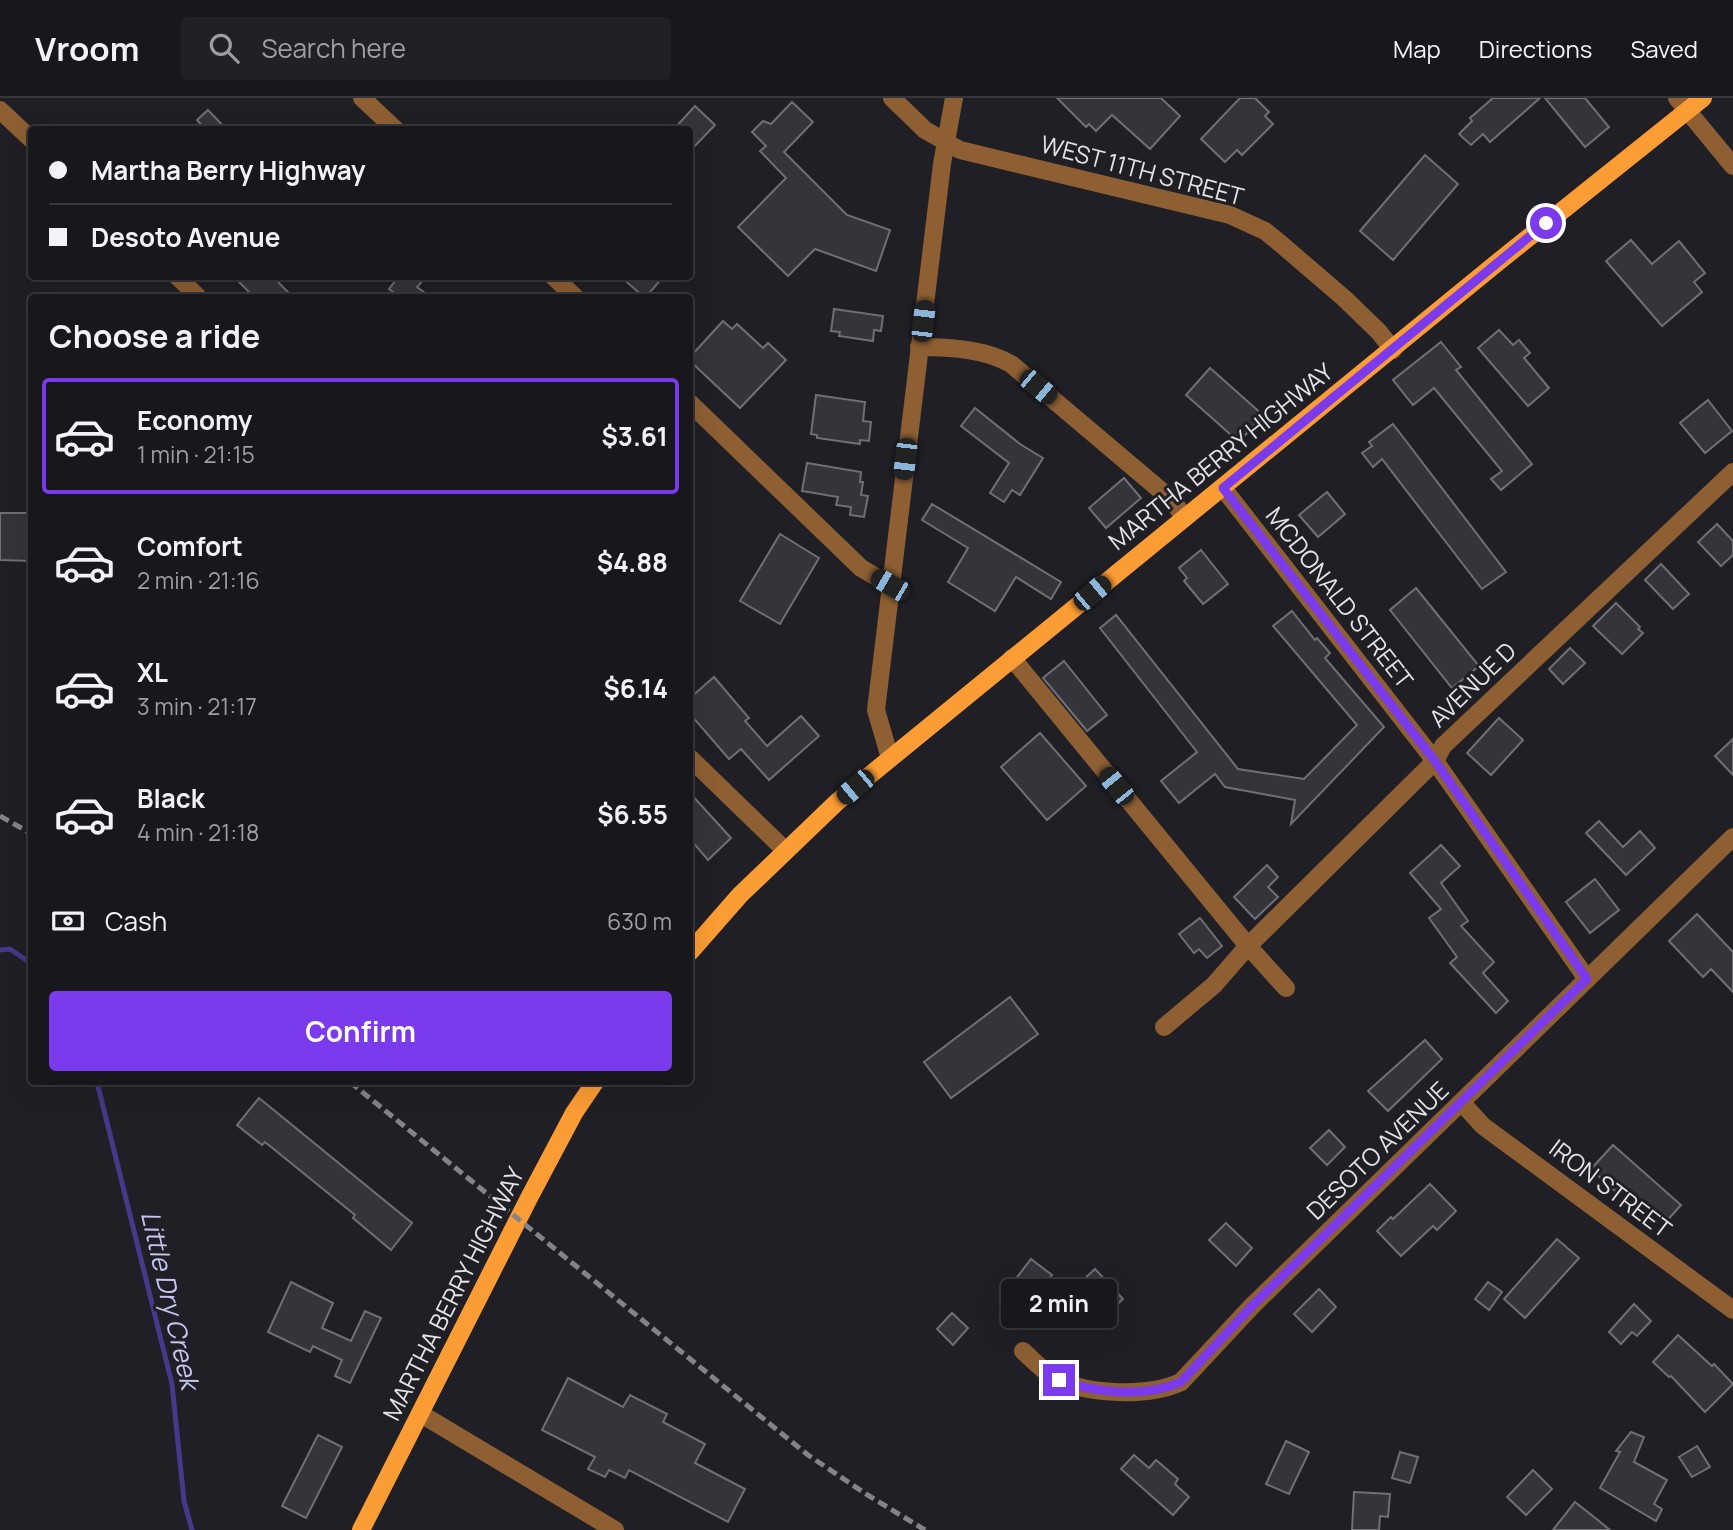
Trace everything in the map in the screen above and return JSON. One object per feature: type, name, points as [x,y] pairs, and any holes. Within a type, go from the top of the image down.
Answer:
[{"type":"main road","name":"MARTHA BERRY HIGHWAY","points":[[693,949],[740,895],[837,802],[1184,517],[1393,350],[1682,104],[1703,98]]},
{"type":"main road","name":"MARTHA BERRY HIGHWAY","points":[[361,1530],[529,1198],[574,1113],[593,1085]]},
{"type":"street","points":[[362,98],[392,126]]},
{"type":"street","name":"WEST 11TH STREET","points":[[892,98],[925,130],[960,150],[1230,215],[1265,231],[1345,299],[1379,332],[1393,350]]},
{"type":"street","points":[[890,758],[876,710],[919,347],[954,98]]},
{"type":"street","points":[[1682,104],[1733,166]]},
{"type":"street","points":[[0,110],[28,136]]},
{"type":"street","points":[[181,280],[195,294]]},
{"type":"street","points":[[558,280],[572,294]]},
{"type":"street","points":[[919,347],[943,347],[990,355],[1011,364],[1172,500],[1184,517]]},
{"type":"street","points":[[693,406],[861,568],[890,585]]},
{"type":"street","name":"AVENUE D","points":[[1164,1027],[1213,985],[1248,946],[1435,761],[1450,738],[1733,472]]},
{"type":"street","name":"MCDONALD STREET","points":[[1223,488],[1435,761],[1587,979]]},
{"type":"street","points":[[1012,658],[1248,946],[1286,988]]},
{"type":"street","points":[[693,761],[785,850]]},
{"type":"street","name":"DESOTO AVENUE","points":[[1023,1351],[1051,1376],[1073,1385],[1117,1392],[1167,1389],[1181,1382],[1252,1306],[1733,836]]},
{"type":"street","name":"IRON STREET","points":[[1462,1103],[1483,1126],[1733,1310]]},
{"type":"street","points":[[421,1414],[615,1530]]},
{"type":"building","points":[[1057,98],[1161,98],[1180,116],[1150,149],[1112,115],[1096,131],[1089,124],[1086,127]]},
{"type":"building","points":[[1240,98],[1255,98],[1269,112],[1265,116],[1273,124],[1242,155],[1237,150],[1225,162],[1201,139]]},
{"type":"building","points":[[1493,98],[1540,98],[1490,142],[1483,134],[1471,145],[1459,134],[1472,121],[1470,118]]},
{"type":"building","points":[[1545,98],[1585,98],[1609,127],[1585,147]]},
{"type":"building","points":[[792,102],[813,122],[784,152],[847,215],[890,230],[876,271],[815,249],[788,276],[738,227],[786,178],[760,151],[766,146],[752,132],[763,121],[771,124]]},
{"type":"building","points":[[695,106],[715,125],[693,148],[693,126],[677,126]]},
{"type":"building","points":[[208,110],[223,126],[202,126],[197,120]]},
{"type":"building","points":[[1425,155],[1458,184],[1393,260],[1360,231]]},
{"type":"building","points":[[1631,240],[1652,264],[1679,241],[1705,273],[1694,282],[1702,292],[1662,326],[1606,261]]},
{"type":"building","points":[[237,280],[276,280],[290,294],[251,294]]},
{"type":"building","points":[[396,280],[423,280],[417,287],[427,294],[396,294],[389,289]]},
{"type":"building","points":[[625,280],[661,280],[648,294],[640,294]]},
{"type":"building","points":[[834,309],[883,316],[881,331],[874,330],[873,341],[839,336],[840,332],[831,331]]},
{"type":"building","points":[[723,321],[732,329],[737,324],[763,348],[768,343],[786,360],[740,408],[693,364],[693,354]]},
{"type":"building","points":[[1499,330],[1513,345],[1519,340],[1530,353],[1524,358],[1549,388],[1528,406],[1478,348]]},
{"type":"building","points":[[1441,342],[1461,367],[1456,370],[1532,464],[1501,490],[1491,479],[1502,471],[1434,388],[1413,405],[1393,380]]},
{"type":"building","points":[[1210,368],[1263,415],[1239,442],[1186,395]]},
{"type":"building","points":[[816,395],[865,402],[863,421],[871,422],[869,441],[860,440],[860,444],[817,438],[817,435],[811,434]]},
{"type":"building","points":[[1708,400],[1732,431],[1705,453],[1680,423]]},
{"type":"building","points":[[975,408],[1020,444],[1043,458],[1020,495],[1012,490],[1004,502],[990,493],[1009,463],[961,426]]},
{"type":"building","points":[[1393,424],[1506,572],[1482,589],[1382,459],[1373,467],[1362,453],[1372,446],[1369,442]]},
{"type":"building","points":[[807,463],[861,472],[861,495],[868,496],[864,517],[850,515],[851,507],[836,505],[838,497],[802,491]]},
{"type":"building","points":[[1124,478],[1141,498],[1106,528],[1089,508]]},
{"type":"building","points":[[1327,492],[1345,514],[1318,537],[1299,515]]},
{"type":"building","points":[[932,504],[1061,582],[1051,599],[1016,577],[995,611],[948,582],[968,548],[922,520]]},
{"type":"building","points":[[0,513],[28,513],[28,561],[0,560]]},
{"type":"building","points":[[1717,524],[1733,541],[1733,555],[1721,566],[1698,542]]},
{"type":"building","points":[[780,534],[819,558],[780,624],[740,601]]},
{"type":"building","points":[[1201,550],[1228,584],[1203,604],[1184,581],[1187,578],[1179,568]]},
{"type":"building","points":[[1661,564],[1689,594],[1673,609],[1645,580]]},
{"type":"building","points":[[1416,588],[1479,666],[1452,688],[1390,610]]},
{"type":"building","points":[[1616,603],[1643,633],[1622,654],[1593,626]]},
{"type":"building","points":[[1292,611],[1315,640],[1317,638],[1330,653],[1325,658],[1384,727],[1291,824],[1295,800],[1225,787],[1215,774],[1179,803],[1161,781],[1197,752],[1100,628],[1116,615],[1238,769],[1304,779],[1357,725],[1273,626]]},
{"type":"building","points":[[1570,648],[1585,663],[1563,684],[1549,669]]},
{"type":"building","points":[[1064,661],[1107,715],[1087,731],[1043,678]]},
{"type":"building","points":[[714,677],[749,718],[745,721],[767,746],[801,716],[819,736],[769,780],[741,749],[729,759],[693,717],[693,695]]},
{"type":"building","points":[[1499,718],[1523,740],[1491,775],[1467,753]]},
{"type":"building","points":[[1040,733],[1086,786],[1047,820],[1001,767]]},
{"type":"building","points":[[1733,739],[1733,775],[1715,756]]},
{"type":"building","points":[[693,796],[731,838],[708,860],[693,842]]},
{"type":"building","points":[[1599,821],[1623,847],[1640,831],[1655,848],[1626,875],[1586,833]]},
{"type":"building","points":[[1441,845],[1460,866],[1441,883],[1468,921],[1461,926],[1494,962],[1483,973],[1508,1001],[1496,1013],[1450,963],[1457,957],[1429,918],[1441,909],[1410,873]]},
{"type":"building","points":[[1267,865],[1278,877],[1268,887],[1278,897],[1255,919],[1234,897]]},
{"type":"building","points":[[1595,879],[1619,910],[1590,933],[1566,902]]},
{"type":"building","points":[[1697,914],[1733,952],[1733,992],[1711,969],[1703,977],[1669,941]]},
{"type":"building","points":[[1200,918],[1222,946],[1207,958],[1199,949],[1194,953],[1179,934]]},
{"type":"building","points":[[1010,997],[1038,1034],[951,1098],[924,1062]]},
{"type":"building","points":[[1425,1040],[1442,1059],[1388,1111],[1368,1091]]},
{"type":"building","points":[[259,1098],[412,1223],[391,1250],[353,1218],[355,1215],[265,1142],[262,1145],[237,1125]]},
{"type":"building","points":[[1329,1130],[1345,1147],[1327,1165],[1310,1148]]},
{"type":"building","points":[[1613,1145],[1681,1205],[1665,1223],[1622,1184],[1615,1191],[1591,1169]]},
{"type":"building","points":[[1430,1184],[1456,1211],[1437,1230],[1433,1226],[1401,1256],[1377,1231]]},
{"type":"building","points":[[1226,1223],[1252,1248],[1236,1266],[1209,1240]]},
{"type":"building","points":[[1557,1239],[1579,1258],[1525,1318],[1504,1299]]},
{"type":"building","points":[[1031,1259],[1052,1275],[1029,1305],[1008,1289]]},
{"type":"building","points":[[1095,1269],[1123,1299],[1111,1310],[1083,1280]]},
{"type":"building","points":[[291,1282],[333,1303],[322,1328],[351,1341],[365,1311],[381,1318],[350,1383],[335,1376],[342,1360],[313,1346],[310,1352],[268,1332]]},
{"type":"building","points":[[1488,1282],[1502,1292],[1489,1310],[1475,1299]]},
{"type":"building","points":[[1319,1289],[1336,1307],[1312,1332],[1294,1314]]},
{"type":"building","points":[[1634,1304],[1651,1321],[1637,1336],[1632,1332],[1621,1344],[1609,1332]]},
{"type":"building","points":[[952,1313],[968,1328],[953,1345],[937,1329]]},
{"type":"building","points":[[1678,1335],[1712,1366],[1714,1364],[1733,1384],[1705,1412],[1671,1376],[1653,1362]]},
{"type":"building","points":[[568,1378],[623,1407],[630,1395],[667,1414],[663,1422],[705,1444],[695,1463],[745,1489],[728,1522],[629,1470],[625,1478],[609,1470],[605,1477],[588,1469],[595,1457],[542,1430]]},
{"type":"building","points":[[1631,1432],[1644,1437],[1634,1462],[1667,1480],[1654,1504],[1662,1509],[1656,1521],[1600,1488],[1620,1452],[1616,1451]]},
{"type":"building","points":[[318,1435],[342,1447],[306,1518],[282,1506]]},
{"type":"building","points":[[1286,1441],[1309,1452],[1289,1494],[1266,1484]]},
{"type":"building","points":[[1697,1446],[1710,1467],[1692,1477],[1679,1457]]},
{"type":"building","points":[[1400,1452],[1418,1457],[1410,1483],[1392,1478]]},
{"type":"building","points":[[1134,1455],[1149,1468],[1156,1460],[1178,1479],[1175,1484],[1189,1497],[1173,1515],[1121,1469]]},
{"type":"building","points":[[1533,1470],[1552,1489],[1526,1515],[1507,1497]]},
{"type":"building","points":[[1354,1492],[1390,1494],[1388,1517],[1380,1516],[1379,1530],[1352,1530]]},
{"type":"building","points":[[1575,1502],[1594,1517],[1610,1530],[1553,1530]]},
{"type":"waterway","name":"Little Dry Creek","points":[[0,950],[10,949],[28,961]]},
{"type":"waterway","name":"Little Dry Creek","points":[[98,1085],[172,1384],[184,1501],[192,1530]]},
{"type":"railway","points":[[0,816],[28,832]]},
{"type":"railway","points":[[354,1085],[808,1455],[925,1530]]},
{"type":"route","points":[[1059,1380],[1117,1392],[1167,1389],[1181,1382],[1252,1306],[1587,979],[1435,761],[1223,488],[1546,223]]}]
